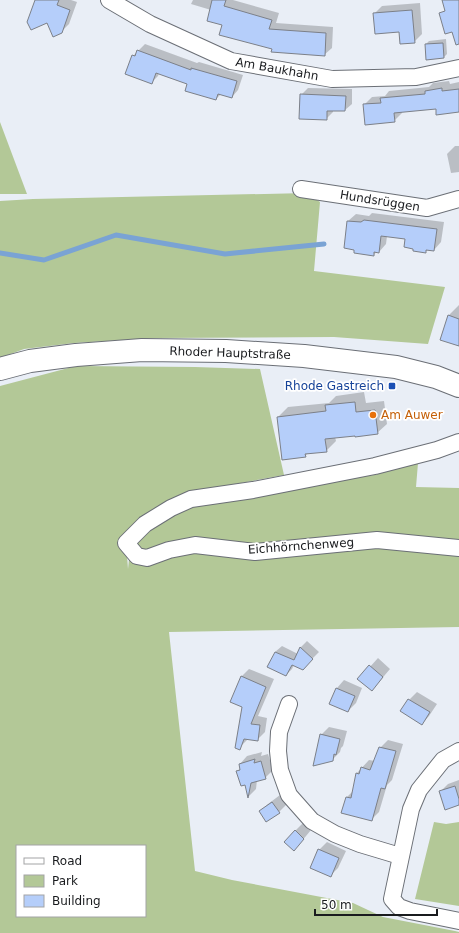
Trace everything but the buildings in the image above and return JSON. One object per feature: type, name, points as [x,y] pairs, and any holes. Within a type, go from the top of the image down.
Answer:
[{"type":"main road","name":"Rhoder Hauptstraße","points":[[0,369],[30,361],[68,356],[142,350],[226,351],[304,356],[396,367],[436,377],[459,386]]},
{"type":"street","name":"Am Baukhahn","points":[[109,0],[150,24],[231,61],[332,79],[416,77],[459,68]]},
{"type":"street","name":"Hundsrüggen","points":[[301,189],[427,208],[459,200]]},
{"type":"street","name":"Eichhörnchenweg","points":[[459,442],[436,450],[360,469],[253,490],[190,499],[171,508],[145,524],[126,543],[136,556],[147,558],[169,550],[195,545],[255,552],[377,540],[459,548]]},
{"type":"street","points":[[289,704],[280,732],[278,751],[280,770],[289,795],[312,820],[335,834],[360,844],[400,856]]},
{"type":"street","points":[[459,750],[443,760],[419,790],[411,809],[392,899],[399,907],[410,911],[459,921]]},
{"type":"green space","points":[[0,122],[27,194],[0,194]]},
{"type":"green space","points":[[307,193],[320,202],[314,271],[445,287],[428,344],[334,337],[155,338],[74,343],[24,349],[0,358],[0,201]]},
{"type":"green space","points":[[76,366],[260,369],[284,475],[193,492],[149,512],[126,543],[128,569],[130,551],[149,531],[174,514],[193,505],[316,483],[374,475],[418,463],[416,487],[459,488],[459,627],[169,632],[195,871],[232,880],[353,903],[383,917],[459,933],[0,933],[0,386]]},
{"type":"green space","points":[[434,822],[446,824],[459,822],[459,906],[415,899]]},
{"type":"waterway","points":[[0,253],[44,260],[116,235],[225,254],[324,244]]},
{"type":"place","name":"Rhode Gastreich","points":[[392,386]]},
{"type":"place","name":"Am Auwer","points":[[373,415]]}]
